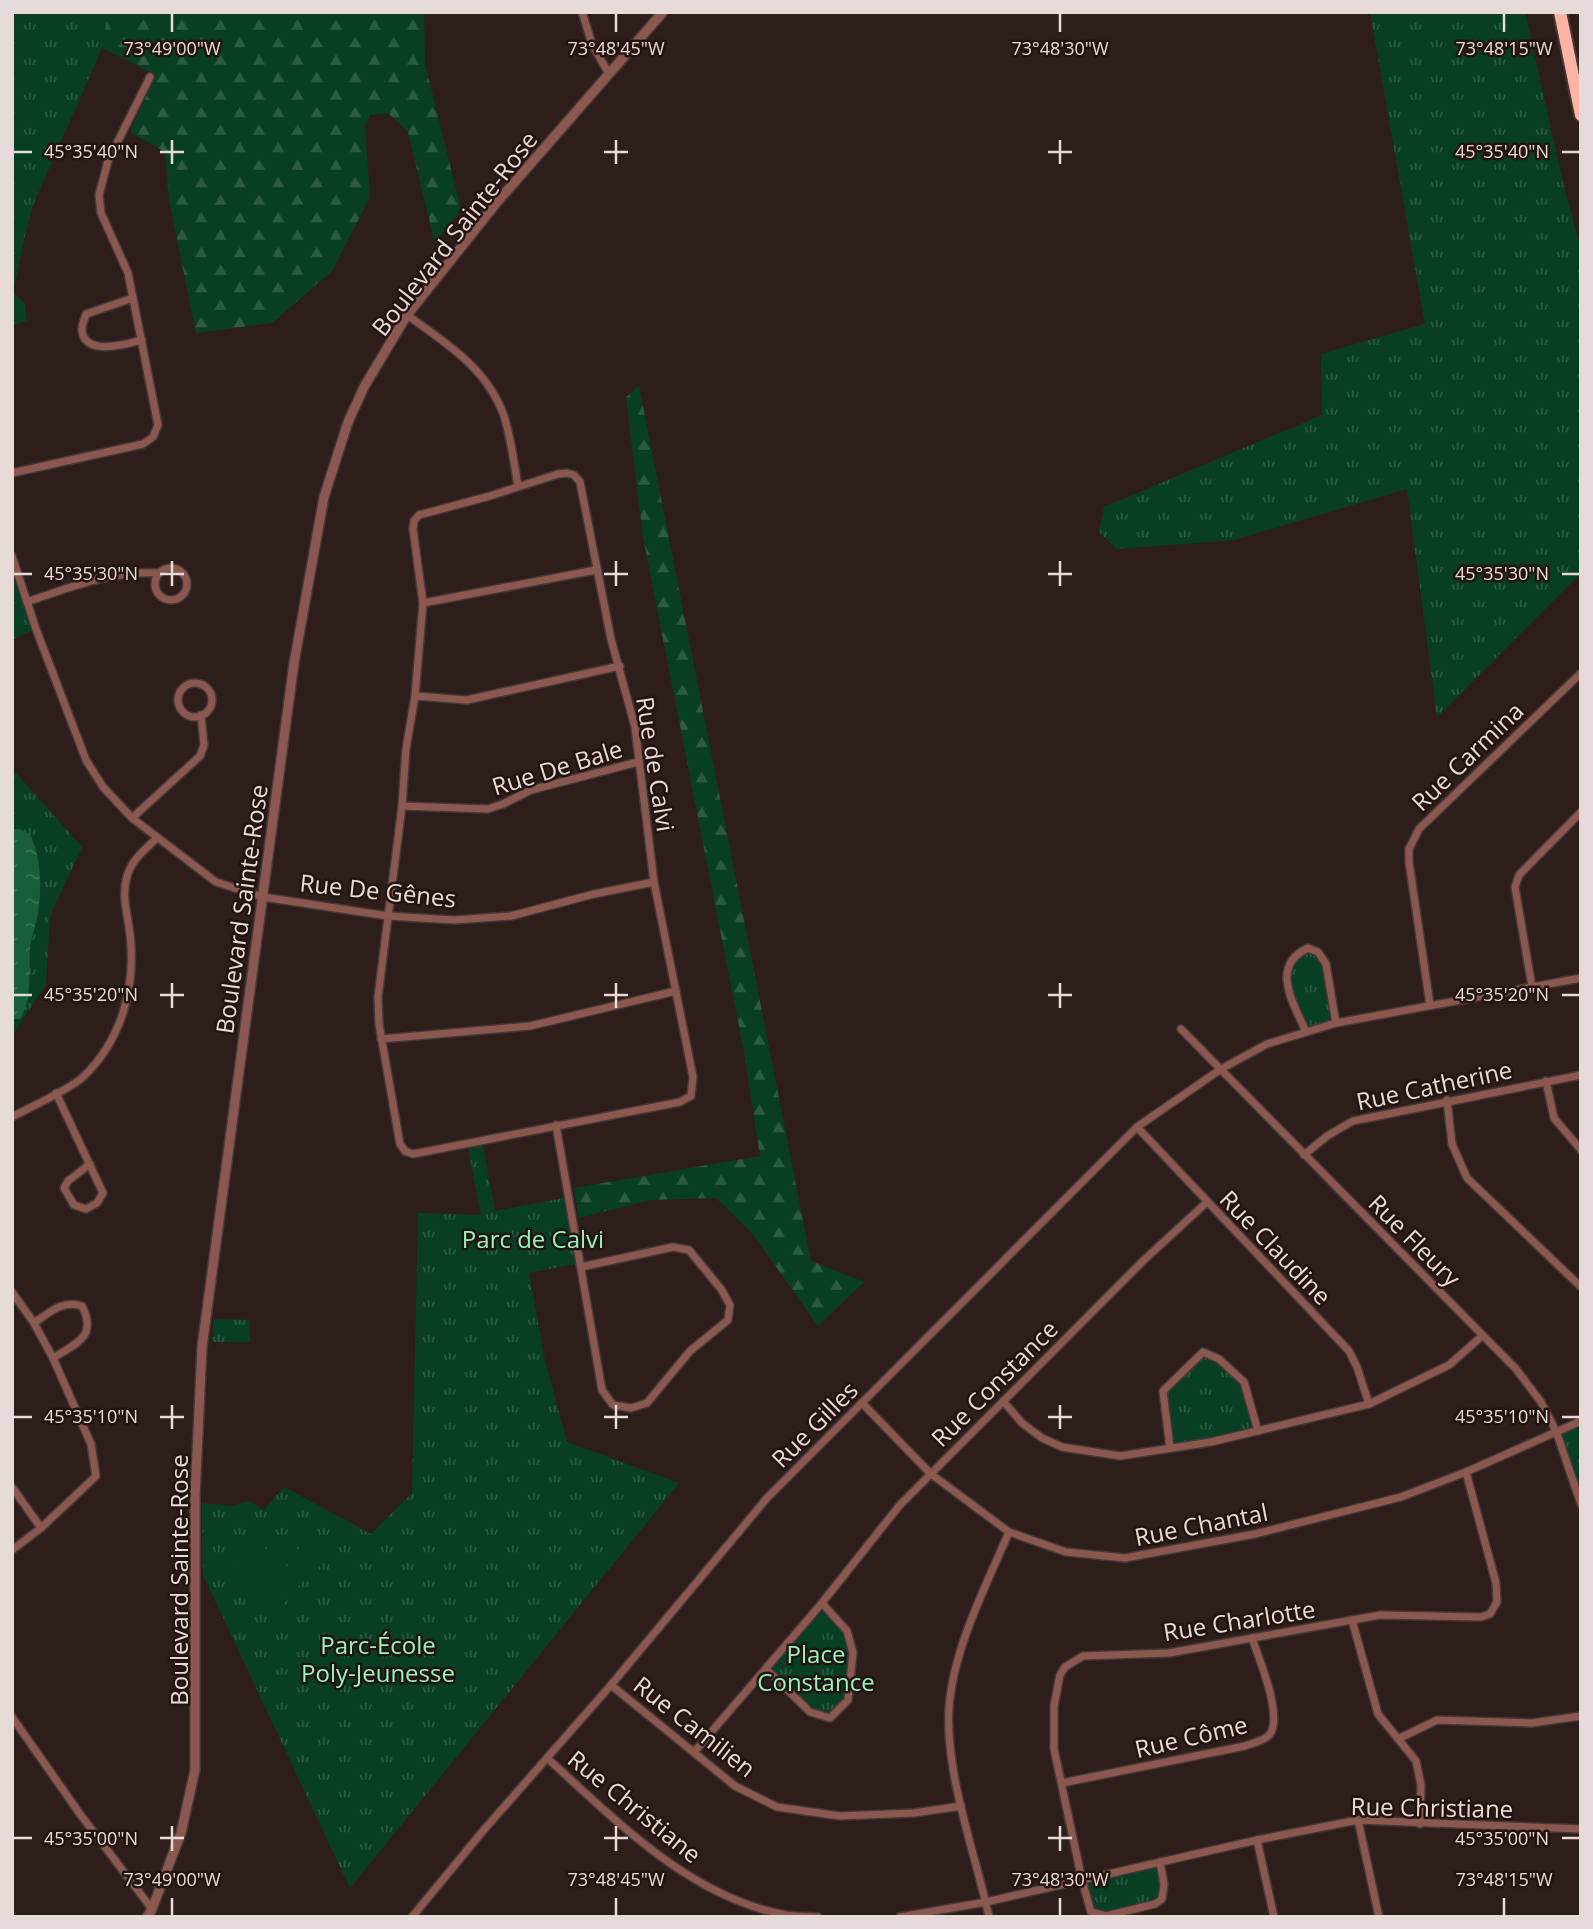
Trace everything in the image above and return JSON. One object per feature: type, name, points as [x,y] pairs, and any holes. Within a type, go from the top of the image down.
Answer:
[{"type":"highway","points":[[1560,12],[1581,115]]},
{"type":"street","points":[[582,12],[592,44],[609,74]]},
{"type":"street","name":"Boulevard Sainte-Rose","points":[[152,1914],[181,1833],[195,1770],[195,1497],[202,1347],[294,663],[324,497],[348,422],[364,387],[407,315],[498,201],[663,12]]},
{"type":"street","points":[[12,473],[143,444],[153,437],[158,425],[128,273],[101,213],[99,195],[107,161],[150,77]]},
{"type":"street","points":[[133,298],[86,314],[82,330],[91,344],[110,348],[142,340]]},
{"type":"street","points":[[407,315],[459,352],[488,384],[505,418],[518,486]]},
{"type":"street","name":"Rue de Calvi","points":[[558,474],[574,475],[580,482],[611,639],[635,727],[654,882],[693,1077],[691,1096],[680,1102],[413,1154],[405,1151],[400,1144],[381,1039],[377,997],[402,806],[406,749],[415,696],[424,603],[414,521],[419,514],[518,486],[558,474]]},
{"type":"street","name":"Rue De Gênes","points":[[12,556],[86,760],[103,787],[132,818],[216,882],[263,897],[388,916],[453,920],[511,916],[594,894],[654,882]]},
{"type":"street","points":[[27,602],[91,579],[159,573],[169,568],[184,573],[188,583],[185,593],[171,601],[161,597],[155,588],[159,573]]},
{"type":"street","points":[[424,603],[596,570]]},
{"type":"street","points":[[415,696],[467,700],[620,666]]},
{"type":"street","name":"Rue Carmina","points":[[1430,1006],[1409,849],[1419,829],[1581,673]]},
{"type":"street","points":[[201,683],[211,694],[212,704],[201,715],[190,715],[179,703],[180,691],[189,684],[201,683]]},
{"type":"street","points":[[132,818],[200,756],[204,745],[201,715]]},
{"type":"street","name":"Rue De Bale","points":[[402,806],[488,809],[531,790],[638,762]]},
{"type":"street","points":[[1532,987],[1515,887],[1519,875],[1581,812]]},
{"type":"street","points":[[12,1117],[81,1079],[104,1053],[119,1027],[127,1002],[131,971],[126,880],[140,853],[157,838]]},
{"type":"street","points":[[1306,1032],[1288,988],[1287,968],[1297,953],[1308,948],[1318,952],[1326,964],[1336,1023]]},
{"type":"street","name":"Rue Gilles","points":[[412,1917],[767,1498],[1136,1128],[1221,1069],[1266,1044],[1336,1023],[1581,978]]},
{"type":"street","points":[[381,1039],[530,1026],[676,991]]},
{"type":"street","name":"Rue Fleury","points":[[1181,1029],[1516,1369],[1541,1402],[1556,1431],[1581,1504]]},
{"type":"street","name":"Rue Catherine","points":[[1304,1155],[1327,1136],[1353,1121],[1581,1075]]},
{"type":"street","points":[[1546,1081],[1554,1118],[1581,1150]]},
{"type":"street","points":[[56,1093],[90,1164],[103,1193],[97,1203],[86,1209],[74,1205],[64,1188],[68,1181],[90,1164]]},
{"type":"street","points":[[1447,1100],[1452,1144],[1467,1178],[1581,1287]]},
{"type":"street","points":[[556,1125],[580,1266],[602,1390],[613,1405],[631,1408],[647,1403],[690,1351],[728,1320],[730,1305],[721,1289],[689,1250],[673,1247],[580,1266]]},
{"type":"street","name":"Rue Claudine","points":[[1136,1128],[1349,1351],[1369,1404]]},
{"type":"street","name":"Rue Constance","points":[[695,1751],[822,1603],[899,1506],[1144,1259],[1207,1202]]},
{"type":"street","points":[[12,1293],[34,1323],[53,1358],[91,1444],[96,1476],[41,1528],[12,1550]]},
{"type":"street","points":[[34,1323],[62,1305],[72,1303],[82,1306],[87,1327],[83,1339],[53,1358]]},
{"type":"street","points":[[1003,1401],[1022,1423],[1042,1438],[1062,1447],[1120,1456],[1212,1442],[1369,1404],[1449,1365],[1482,1336]]},
{"type":"street","points":[[1170,1448],[1163,1391],[1203,1352],[1219,1359],[1244,1382],[1258,1431]]},
{"type":"street","name":"Rue Chantal","points":[[862,1403],[931,1474],[1009,1532],[1066,1552],[1125,1558],[1255,1534],[1401,1497],[1466,1472],[1581,1421]]},
{"type":"street","name":"Rue Charlotte","points":[[1082,1880],[1054,1749],[1055,1706],[1060,1675],[1065,1667],[1083,1656],[1169,1653],[1380,1615],[1481,1617],[1490,1614],[1497,1602],[1496,1583],[1466,1472]]},
{"type":"street","points":[[12,1487],[41,1528]]},
{"type":"street","points":[[989,1917],[961,1806],[952,1750],[949,1707],[963,1641],[1009,1532]]},
{"type":"street","points":[[765,1669],[810,1712],[830,1718],[848,1700],[853,1653],[847,1631],[822,1603]]},
{"type":"street","points":[[1352,1620],[1378,1714],[1416,1761],[1421,1785],[1420,1824]]},
{"type":"street","name":"Rue Côme","points":[[1062,1783],[1245,1746],[1270,1734],[1274,1719],[1270,1697],[1252,1638]]},
{"type":"street","name":"Rue Camilien","points":[[611,1685],[735,1786],[777,1807],[840,1816],[914,1813],[961,1806]]},
{"type":"street","points":[[1398,1739],[1437,1720],[1532,1723],[1581,1716]]},
{"type":"street","points":[[12,1717],[152,1914]]},
{"type":"street","name":"Rue Christiane","points":[[547,1758],[678,1871],[725,1896],[787,1916],[818,1917]]},
{"type":"street","points":[[1358,1821],[1379,1917]]},
{"type":"street","name":"Rue Christiane","points":[[901,1917],[986,1902],[1257,1840],[1358,1821],[1581,1829]]},
{"type":"street","points":[[1257,1840],[1274,1917]]},
{"type":"street","points":[[1082,1880],[1091,1912],[1106,1916],[1155,1904],[1162,1899],[1164,1884],[1160,1862]]},
{"type":"green space","points":[[12,12],[108,12],[102,48],[33,205],[13,293],[24,302],[27,321],[12,325]]},
{"type":"green space","points":[[108,12],[424,12],[425,64],[461,209],[435,244],[408,132],[388,113],[370,115],[365,127],[370,197],[332,271],[272,323],[196,333],[169,200],[165,152],[130,132],[156,75],[102,48]]},
{"type":"green space","points":[[1370,12],[1525,12],[1563,183],[1581,249],[1581,573],[1437,717],[1407,489],[1234,540],[1117,549],[1099,532],[1104,507],[1322,415],[1321,354],[1425,324]]},
{"type":"green space","points":[[639,386],[811,1261],[864,1282],[818,1326],[752,1233],[716,1198],[650,1200],[579,1218],[574,1188],[760,1156],[744,1052],[643,537],[626,397]]},
{"type":"green space","points":[[12,555],[36,629],[12,640]]},
{"type":"green space","points":[[16,773],[82,847],[50,916],[46,984],[12,1036],[12,775]]},
{"type":"green space","points":[[1308,948],[1326,964],[1336,1023],[1306,1032],[1288,988],[1287,968]]},
{"type":"green space","name":"Parc-École Poly-Jeunesse","points":[[482,1140],[495,1211],[569,1197],[580,1263],[529,1273],[545,1361],[567,1442],[679,1483],[350,1888],[203,1575],[202,1503],[232,1506],[249,1501],[264,1510],[284,1487],[371,1534],[412,1493],[418,1213],[481,1215],[467,1143]]},
{"type":"green space","points":[[214,1319],[250,1320],[250,1342],[212,1342]]},
{"type":"green space","points":[[1203,1352],[1219,1359],[1244,1382],[1258,1431],[1170,1448],[1163,1391]]},
{"type":"green space","points":[[1581,1421],[1581,1504],[1556,1431]]},
{"type":"green space","points":[[310,1534],[332,1551],[309,1580],[287,1563]]},
{"type":"green space","points":[[255,1540],[304,1580],[271,1619],[223,1579]]},
{"type":"green space","name":"Place Constance","points":[[822,1603],[847,1631],[853,1653],[848,1700],[830,1718],[810,1712],[766,1669]]},
{"type":"green space","points":[[1160,1862],[1162,1899],[1106,1916],[1091,1912],[1082,1880]]},
{"type":"water","points":[[12,829],[30,834],[40,883],[38,913],[30,950],[27,1003],[20,1019],[12,1019]]},
{"type":"park label","name":"Parc de Calvi","points":[[533,1238]]}]
